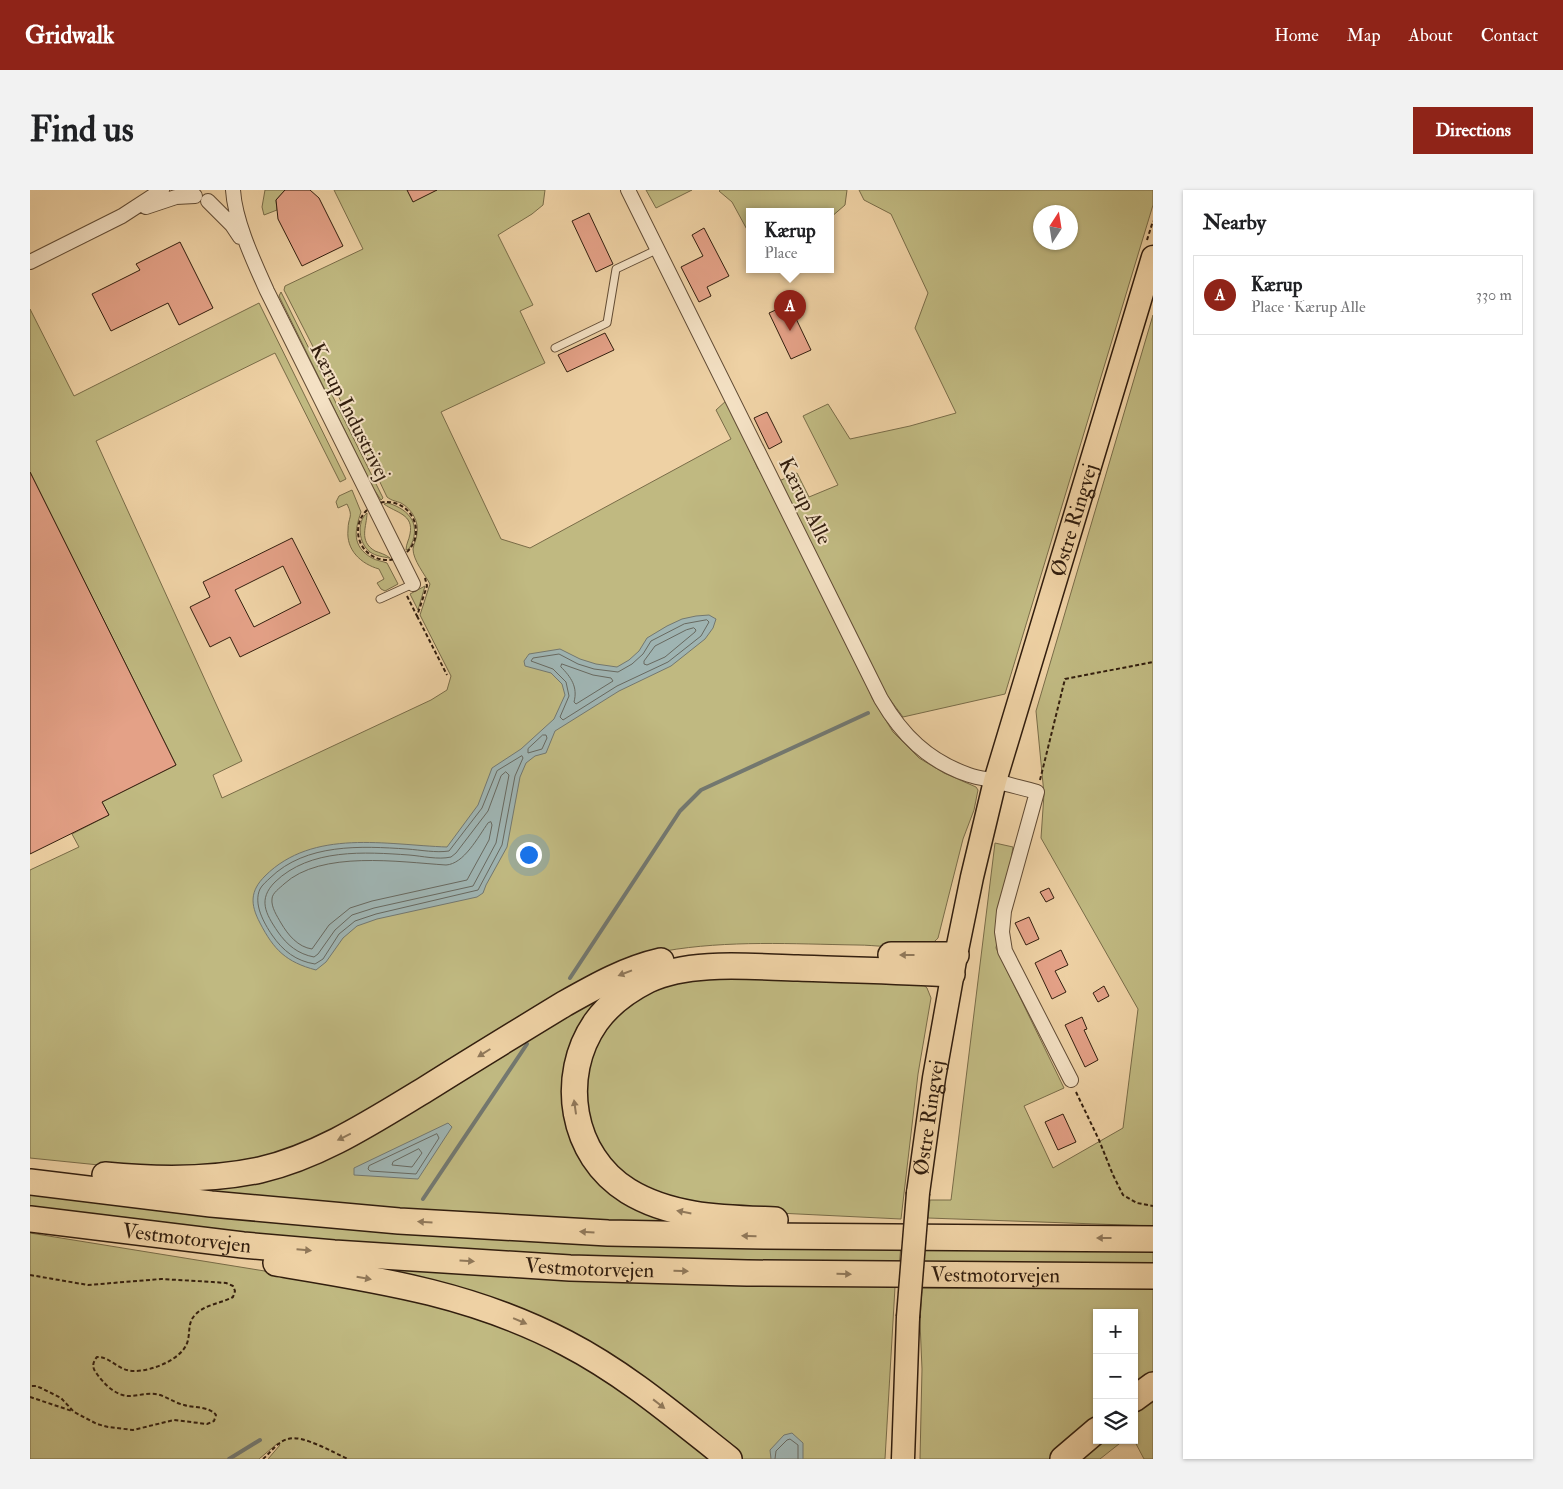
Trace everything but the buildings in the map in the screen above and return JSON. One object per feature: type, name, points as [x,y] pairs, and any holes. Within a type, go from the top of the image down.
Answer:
[{"type":"highway","points":[[30,1166],[118,1177],[169,1180],[197,1179],[236,1174],[294,1160],[362,1128],[589,990],[615,976],[659,961],[709,954],[954,964]]},
{"type":"highway","points":[[954,964],[729,966],[682,970],[650,979],[628,992],[608,1008],[596,1022],[579,1055],[574,1076],[574,1100],[582,1136],[598,1164],[621,1186],[645,1200],[674,1210],[720,1217],[1064,1238]]},
{"type":"highway","name":"Vestmotorvejen","points":[[30,1182],[211,1204],[399,1221],[599,1233],[1153,1239]]},
{"type":"highway","points":[[35,1220],[133,1240],[396,1283],[482,1306],[538,1329],[568,1344],[634,1384],[729,1459]]},
{"type":"highway","name":"Vestmotorvejen","points":[[35,1220],[252,1246],[570,1268],[747,1273],[1153,1276]]},
{"type":"highway","points":[[1138,1396],[1153,1385]]},
{"type":"highway","points":[[1063,1459],[1093,1433]]},
{"type":"main road","name":"Østre Ringvej","points":[[903,1459],[908,1317],[918,1193],[934,1078],[954,964],[972,877],[995,781],[1153,257]]},
{"type":"street","points":[[30,262],[122,216],[162,190]]},
{"type":"street","points":[[122,216],[176,197],[197,196],[222,199],[233,190]]},
{"type":"street","name":"Kærup Industrivej","points":[[233,190],[233,200],[252,257],[267,291],[413,584]]},
{"type":"street","name":"Kærup Alle","points":[[628,190],[854,646],[891,716],[904,733],[935,759],[970,776],[995,781]]},
{"type":"street","name":"Kærup Industrivej","points":[[197,196],[232,225],[252,257]]},
{"type":"street","points":[[995,781],[1037,792],[1004,911],[1002,932],[1005,951],[1070,1080]]},
{"type":"lane","points":[[556,348],[607,323],[616,269],[652,252],[660,252]]},
{"type":"lane","points":[[380,599],[413,584]]},
{"type":"path","points":[[417,616],[447,675]]},
{"type":"path","points":[[1037,792],[1065,679],[1153,662]]},
{"type":"path","points":[[1070,1080],[1099,1140],[1112,1175],[1123,1194],[1137,1203],[1153,1206]]},
{"type":"path","points":[[30,1275],[88,1285],[162,1279],[226,1283],[232,1286],[235,1291],[233,1297],[214,1303],[196,1314],[190,1321],[188,1342],[183,1350],[173,1359],[162,1365],[148,1370],[133,1372],[122,1370],[102,1356],[97,1357],[93,1361],[95,1372],[102,1381],[117,1393],[128,1396],[156,1394],[179,1404],[213,1411],[216,1415],[214,1421],[208,1424],[174,1420],[139,1429],[127,1430],[97,1424],[74,1412],[30,1397]]},
{"type":"path","points":[[30,1386],[39,1386],[56,1395],[74,1412]]},
{"type":"path","points":[[263,1459],[280,1443],[293,1438],[312,1442],[348,1459]]},
{"type":"shaded area","points":[[265,190],[285,190],[276,200],[277,210],[264,215],[262,207]]},
{"type":"shaded area","points":[[334,190],[545,190],[543,205],[498,235],[533,305],[520,311],[545,363],[441,412],[501,539],[530,548],[731,439],[716,410],[727,400],[758,469],[763,468],[855,654],[872,698],[893,732],[919,758],[944,773],[976,787],[978,790],[974,810],[963,839],[938,938],[927,946],[921,947],[737,944],[665,951],[401,1095],[286,1153],[226,1168],[158,1171],[30,1158],[30,870],[79,847],[72,834],[109,815],[102,802],[176,765],[30,472],[30,309],[74,396],[259,303],[346,479],[340,482],[275,353],[96,441],[242,761],[213,775],[222,798],[431,700],[447,690],[451,676],[420,615],[430,584],[417,563],[413,549],[417,537],[416,520],[405,506],[387,497],[350,419],[284,290],[285,286],[363,249]]},
{"type":"shaded area","points":[[646,190],[692,190],[656,208]]},
{"type":"shaded area","points":[[847,190],[845,205],[834,215],[834,208],[746,208],[746,228],[732,202],[719,191]]},
{"type":"shaded area","points":[[859,190],[1153,190],[1153,205],[1005,694],[903,717],[886,694],[779,481],[797,473],[809,497],[838,485],[803,416],[828,404],[850,439],[910,426],[956,413],[915,328],[928,293],[891,214],[864,200]]},
{"type":"shaded area","points":[[281,292],[383,498],[381,500],[373,488],[279,296]]},
{"type":"shaded area","points":[[1153,315],[1153,1226],[928,1218],[930,1200],[951,1200],[995,843],[1013,847],[996,948],[1064,1088],[1024,1106],[1053,1168],[1123,1128],[1138,1009],[1041,838],[1044,794],[1036,711]]},
{"type":"shaded area","points":[[352,490],[361,512],[356,531],[358,543],[365,553],[372,558],[387,563],[398,584],[385,591],[377,583],[384,579],[379,569],[361,560],[349,544],[349,509],[347,504],[338,508],[336,502],[339,496]]},
{"type":"shaded area","points":[[388,503],[403,510],[412,520],[414,533],[409,549],[406,550],[411,527],[409,522],[403,515],[384,504]]},
{"type":"shaded area","points":[[367,513],[365,538],[367,543],[375,551],[390,558],[370,552],[363,544],[360,527]]},
{"type":"shaded area","points":[[425,586],[418,610],[410,594]]},
{"type":"shaded area","points":[[715,976],[919,981],[927,988],[931,998],[918,1074],[901,1219],[757,1212],[683,1204],[634,1185],[597,1149],[582,1096],[593,1044],[620,1010],[661,985]]},
{"type":"shaded area","points":[[644,977],[570,1074],[604,1179],[737,1225],[531,1218],[320,1204],[158,1187],[233,1180],[534,1027]]},
{"type":"shaded area","points":[[30,1190],[901,1245],[899,1267],[395,1250],[30,1211]]},
{"type":"shaded area","points":[[30,1233],[429,1299],[527,1333],[612,1382],[712,1459],[268,1459],[280,1445],[278,1443],[259,1459],[30,1459]]},
{"type":"shaded area","points":[[925,1246],[1153,1247],[1153,1268],[924,1266]]},
{"type":"shaded area","points":[[343,1266],[895,1287],[885,1459],[740,1459],[628,1374]]},
{"type":"shaded area","points":[[922,1288],[1153,1289],[1153,1378],[1138,1390],[1138,1309],[1093,1309],[1093,1427],[1055,1459],[920,1459],[922,1369],[920,1322]]},
{"type":"shaded area","points":[[1153,1400],[1153,1459],[1144,1459],[1136,1444],[1138,1444],[1138,1412]]},
{"type":"shaded area","points":[[1097,1444],[1119,1444],[1100,1459],[1080,1459]]},
{"type":"water","points":[[709,615],[716,619],[713,628],[705,639],[671,666],[619,691],[555,731],[546,753],[535,756],[526,763],[520,777],[507,847],[483,893],[477,897],[377,919],[357,926],[343,938],[326,962],[316,970],[289,959],[270,941],[254,910],[254,892],[265,876],[284,861],[305,851],[328,845],[376,843],[447,847],[478,805],[492,768],[521,749],[554,719],[565,695],[562,684],[551,673],[525,666],[524,661],[529,654],[560,649],[580,659],[596,664],[617,667],[639,651],[647,638],[667,626],[682,619]]},
{"type":"water","points":[[448,1123],[452,1127],[418,1179],[354,1175],[354,1168]]},
{"type":"water","points":[[792,1433],[803,1443],[803,1459],[771,1459],[770,1450],[784,1435]]},
{"type":"waterway","points":[[570,978],[680,811],[701,790],[868,713]]},
{"type":"waterway","points":[[423,1199],[527,1044]]},
{"type":"waterway","points":[[229,1459],[260,1440]]},
{"type":"place","name":"Kærup","points":[[790,331]]}]
